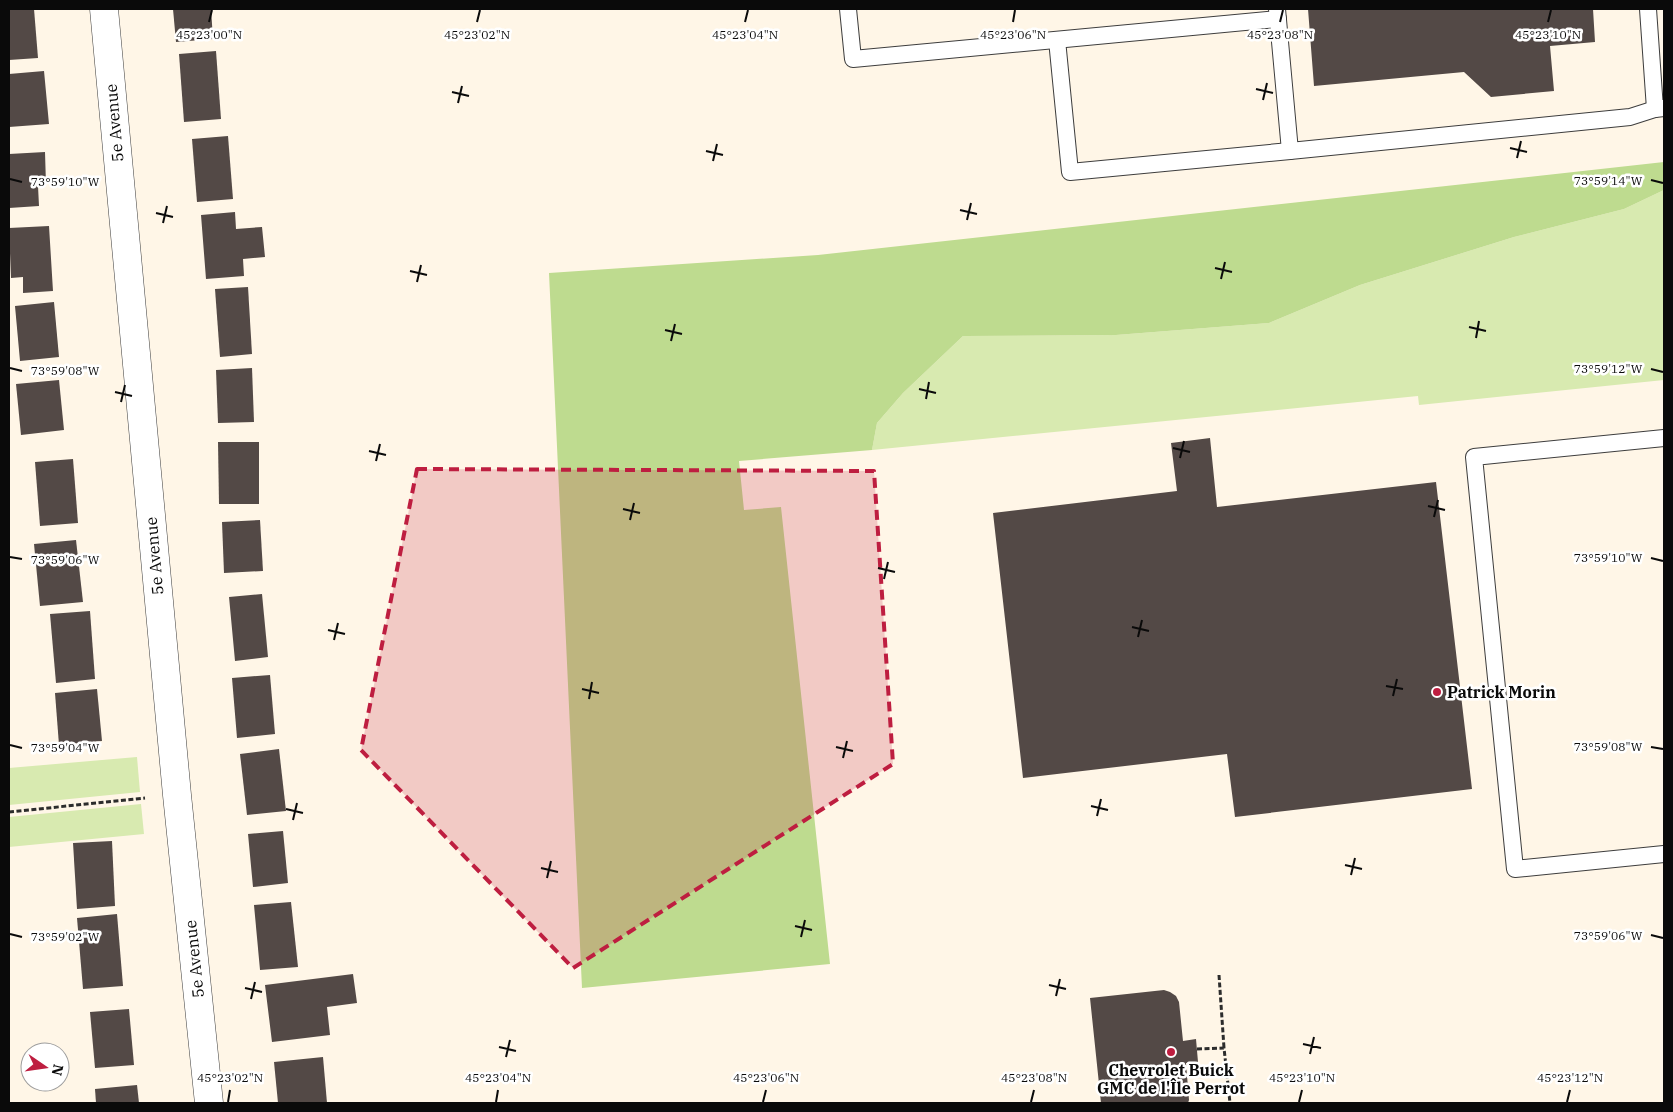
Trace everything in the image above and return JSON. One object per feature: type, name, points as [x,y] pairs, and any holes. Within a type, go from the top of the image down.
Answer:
[{"type":"street","name":"5e Avenue","points":[[104,9],[177,795],[209,1103]]},
{"type":"lane","points":[[848,9],[853,60],[1057,40],[1278,14],[1290,151]]},
{"type":"lane","points":[[1057,40],[1070,172],[1630,117],[1659,108],[1648,9]]},
{"type":"lane","points":[[1664,438],[1474,457],[1515,869],[1664,854]]},
{"type":"path","points":[[9,812],[145,798]]},
{"type":"path","points":[[1219,975],[1230,1103]]},
{"type":"path","points":[[1197,1050],[1224,1048]]},
{"type":"highlighted area","points":[[417,469],[874,471],[893,764],[573,968],[361,750]]},
{"type":"green space","points":[[1664,162],[1664,190],[1624,209],[1514,237],[1360,285],[1269,323],[1116,335],[963,336],[903,393],[877,423],[872,450],[739,461],[744,510],[781,507],[830,964],[582,988],[549,273],[818,255]]},
{"type":"green space","points":[[1664,190],[1664,380],[1419,405],[1418,396],[872,450],[877,423],[903,393],[963,336],[1116,335],[1269,323],[1360,285],[1514,237],[1624,209]]},
{"type":"green space","points":[[137,757],[140,792],[9,805],[9,768]]},
{"type":"green space","points":[[141,804],[144,834],[9,847],[9,817]]},
{"type":"building","points":[[34,9],[38,58],[9,60],[9,10]]},
{"type":"building","points":[[173,9],[211,9],[213,39],[176,42]]},
{"type":"building","points":[[1308,9],[1593,9],[1595,42],[1550,46],[1554,91],[1491,97],[1464,72],[1314,86]]},
{"type":"building","points":[[216,51],[221,119],[184,122],[179,54]]},
{"type":"building","points":[[44,71],[49,124],[9,127],[9,74]]},
{"type":"building","points":[[228,136],[233,199],[197,202],[192,139]]},
{"type":"building","points":[[45,152],[46,185],[38,186],[39,206],[9,208],[9,154]]},
{"type":"building","points":[[235,212],[236,229],[262,227],[265,257],[243,259],[244,276],[206,279],[201,215]]},
{"type":"building","points":[[49,226],[53,291],[23,293],[23,277],[11,278],[9,228]]},
{"type":"building","points":[[248,287],[252,354],[220,357],[215,289]]},
{"type":"building","points":[[54,302],[59,357],[20,361],[15,306]]},
{"type":"building","points":[[252,368],[254,422],[218,423],[216,370]]},
{"type":"building","points":[[59,380],[64,430],[21,435],[16,384]]},
{"type":"building","points":[[1210,438],[1217,507],[1436,482],[1472,789],[1235,817],[1227,754],[1023,778],[993,513],[1177,491],[1171,443]]},
{"type":"building","points":[[218,442],[259,442],[259,504],[219,504]]},
{"type":"building","points":[[73,459],[78,523],[40,526],[35,462]]},
{"type":"building","points":[[260,520],[263,571],[224,573],[222,522]]},
{"type":"building","points":[[76,540],[83,602],[40,606],[34,544]]},
{"type":"building","points":[[262,594],[268,657],[235,661],[229,597]]},
{"type":"building","points":[[90,611],[95,679],[56,683],[50,614]]},
{"type":"building","points":[[270,675],[275,734],[237,738],[232,678]]},
{"type":"building","points":[[97,689],[102,741],[59,745],[55,693]]},
{"type":"building","points":[[279,749],[286,811],[247,815],[240,754]]},
{"type":"building","points":[[283,831],[288,883],[253,887],[248,834]]},
{"type":"building","points":[[112,841],[115,906],[77,909],[73,843]]},
{"type":"building","points":[[291,902],[298,967],[260,970],[254,905]]},
{"type":"building","points":[[117,914],[123,986],[83,989],[77,918]]},
{"type":"building","points":[[353,974],[357,1003],[327,1007],[330,1035],[272,1042],[265,985]]},
{"type":"building","points":[[1164,990],[1176,996],[1179,1002],[1183,1041],[1196,1039],[1198,1062],[1186,1063],[1188,1103],[1101,1103],[1090,998]]},
{"type":"building","points":[[129,1009],[134,1065],[95,1068],[90,1012]]},
{"type":"building","points":[[323,1057],[327,1103],[278,1103],[274,1062]]},
{"type":"building","points":[[137,1085],[139,1103],[96,1103],[95,1089]]},
{"type":"place","name":"Patrick Morin","points":[[1437,692]]},
{"type":"place","name":"Chevrolet Buick GMC de l'Île Perrot","points":[[1171,1052]]}]
